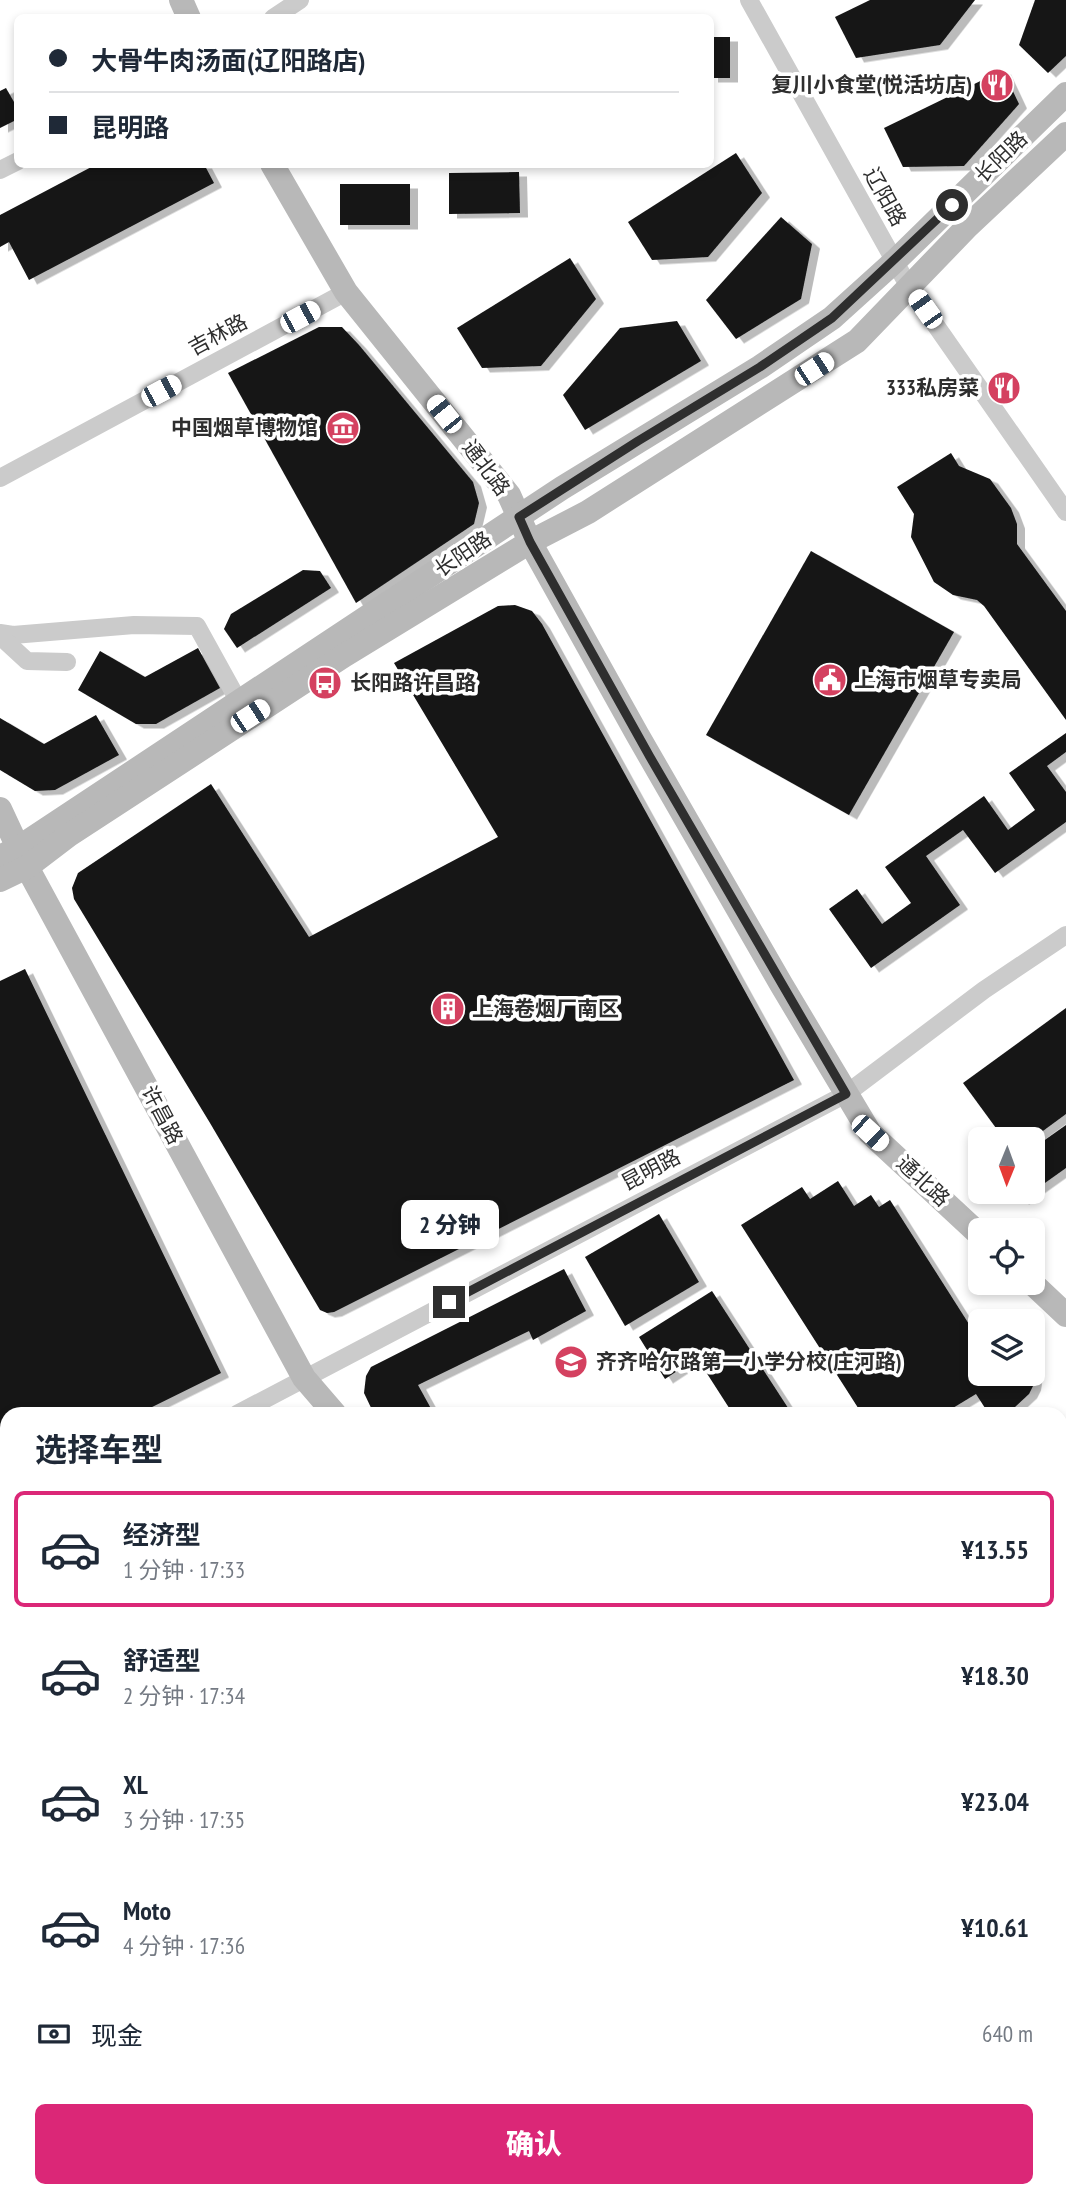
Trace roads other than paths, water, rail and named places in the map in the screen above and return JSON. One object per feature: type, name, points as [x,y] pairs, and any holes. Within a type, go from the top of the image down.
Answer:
[{"type":"main road","name":"长阳路","points":[[0,880],[15,857],[239,702],[627,447],[760,367],[821,325],[895,261],[1066,94]]},
{"type":"main road","name":"长阳路","points":[[15,857],[69,835],[345,654],[530,542],[588,512],[857,341],[968,226],[1066,134]]},
{"type":"main road","name":"通北路","points":[[274,168],[346,292],[509,495],[530,542],[637,734],[870,1133],[968,1224]]},
{"type":"main road","name":"许昌路","points":[[0,810],[15,857],[304,1378],[329,1407]]},
{"type":"main road","points":[[1045,1295],[1066,1315]]},
{"type":"street","points":[[279,14],[300,0]]},
{"type":"street","name":"辽阳路","points":[[748,0],[909,287],[1066,512]]},
{"type":"street","name":"吉林路","points":[[0,478],[346,292]]},
{"type":"street","points":[[0,635],[134,625],[197,626],[239,702]]},
{"type":"street","points":[[0,635],[27,661],[67,662]]},
{"type":"street","name":"昆明路","points":[[250,1407],[846,1094],[984,990],[1066,935]]},
{"type":"place","name":"复川小食堂(悦活坊店)","points":[[997,85]]},
{"type":"place","name":"333私房菜","points":[[1004,388]]},
{"type":"place","name":"中国烟草博物馆","points":[[343,428]]},
{"type":"place","name":"上海市烟草专卖局","points":[[830,680]]},
{"type":"place","name":"长阳路许昌路","points":[[325,683]]},
{"type":"place","name":"上海卷烟厂南区","points":[[448,1009]]},
{"type":"place","name":"齐齐哈尔路第一小学分校(庄河路)","points":[[571,1362]]}]
